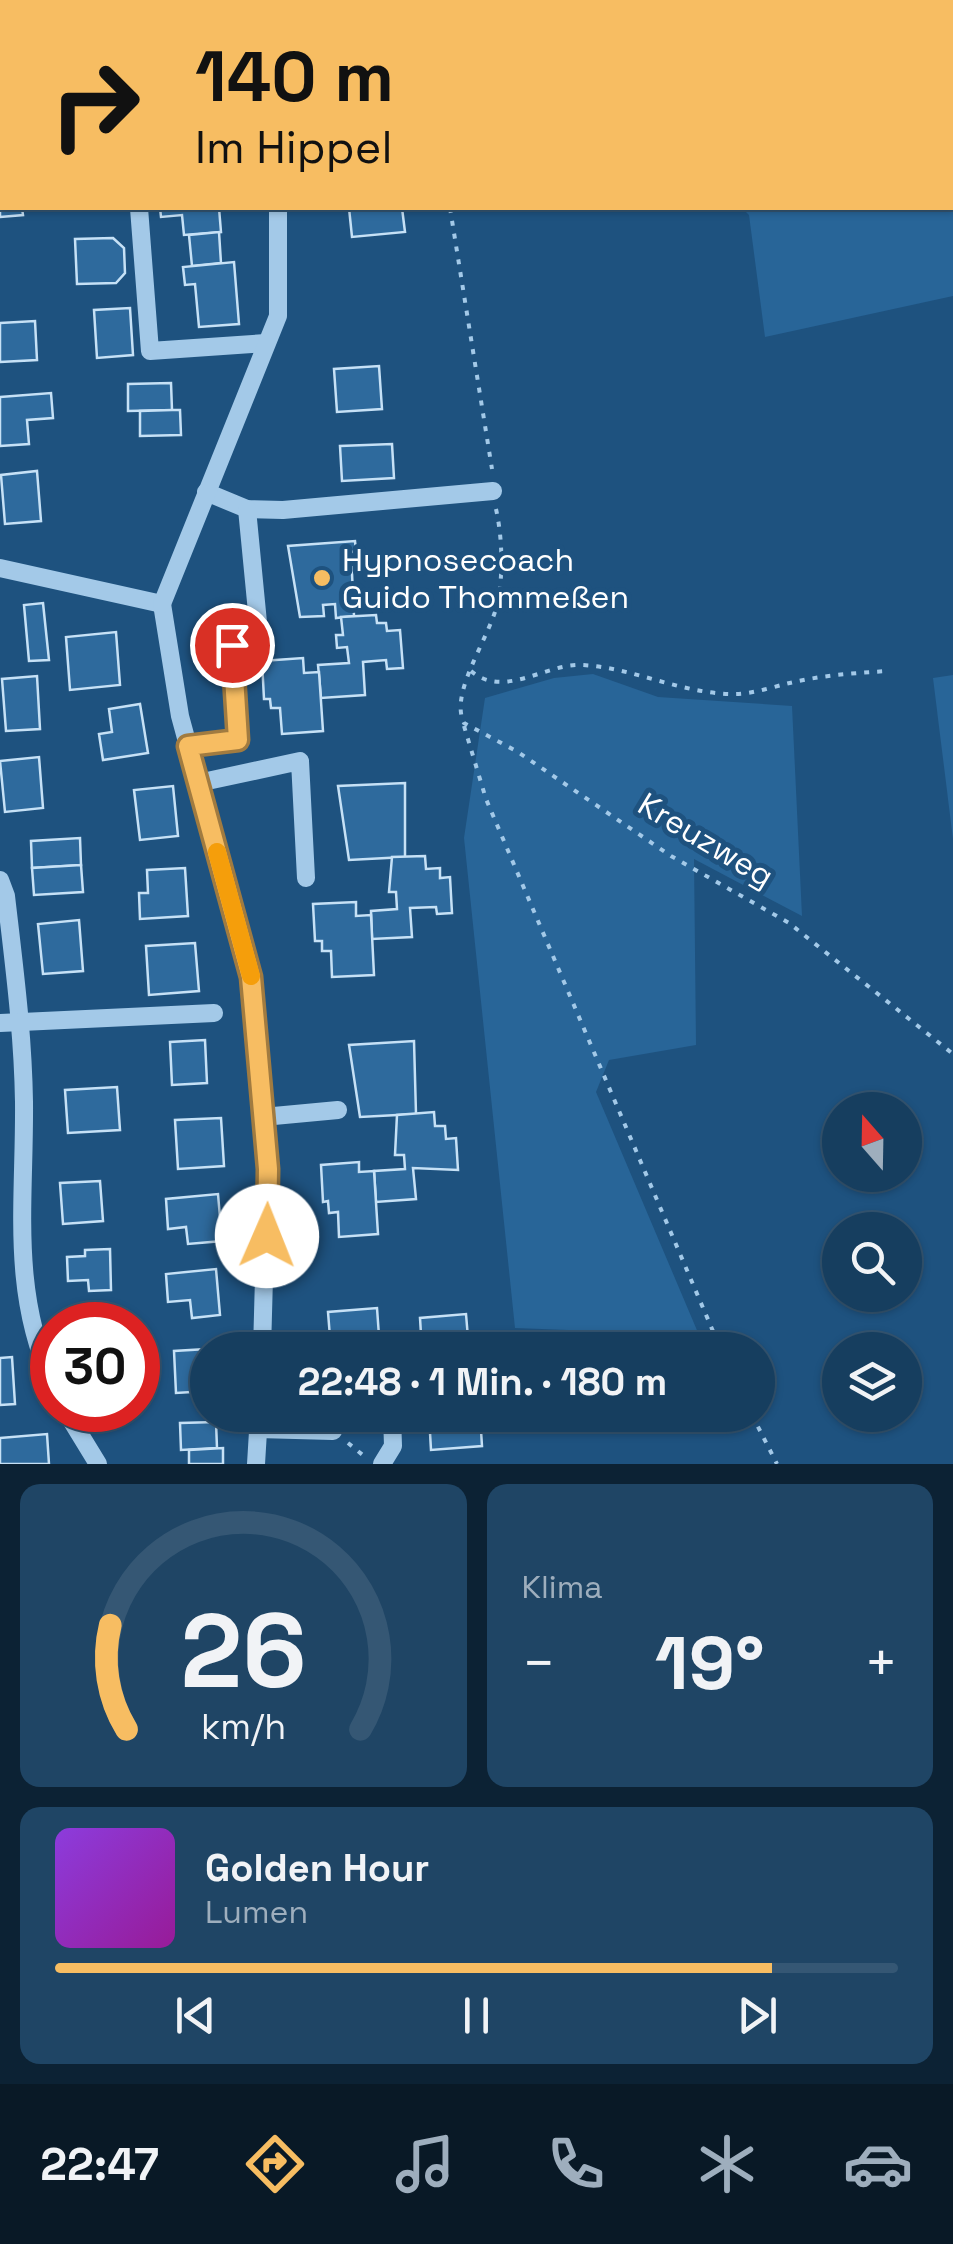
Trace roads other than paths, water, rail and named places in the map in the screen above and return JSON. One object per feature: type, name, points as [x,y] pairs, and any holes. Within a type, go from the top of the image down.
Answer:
[{"type":"street","points":[[139,210],[150,351],[266,343]]},
{"type":"street","points":[[263,1332],[268,1169],[251,977],[188,746],[162,604],[278,316],[278,210]]},
{"type":"street","points":[[206,492],[247,509],[283,510],[493,491]]},
{"type":"street","points":[[188,746],[238,740],[232,645],[260,643],[247,509]]},
{"type":"street","points":[[0,568],[162,604]]},
{"type":"street","points":[[198,782],[300,761],[306,878]]},
{"type":"street","points":[[0,880],[6,896],[21,1020],[21,1272],[30,1313]]},
{"type":"street","points":[[0,1023],[214,1013]]},
{"type":"street","points":[[264,1116],[338,1110]]},
{"type":"street","points":[[76,1432],[79,1464]]},
{"type":"street","points":[[76,1432],[98,1464]]},
{"type":"street","points":[[256,1464],[258,1432]]},
{"type":"street","points":[[382,1464],[393,1446],[393,1432]]},
{"type":"place","name":"Hypnosecoach Guido Thommeßen","points":[[322,578]]}]
